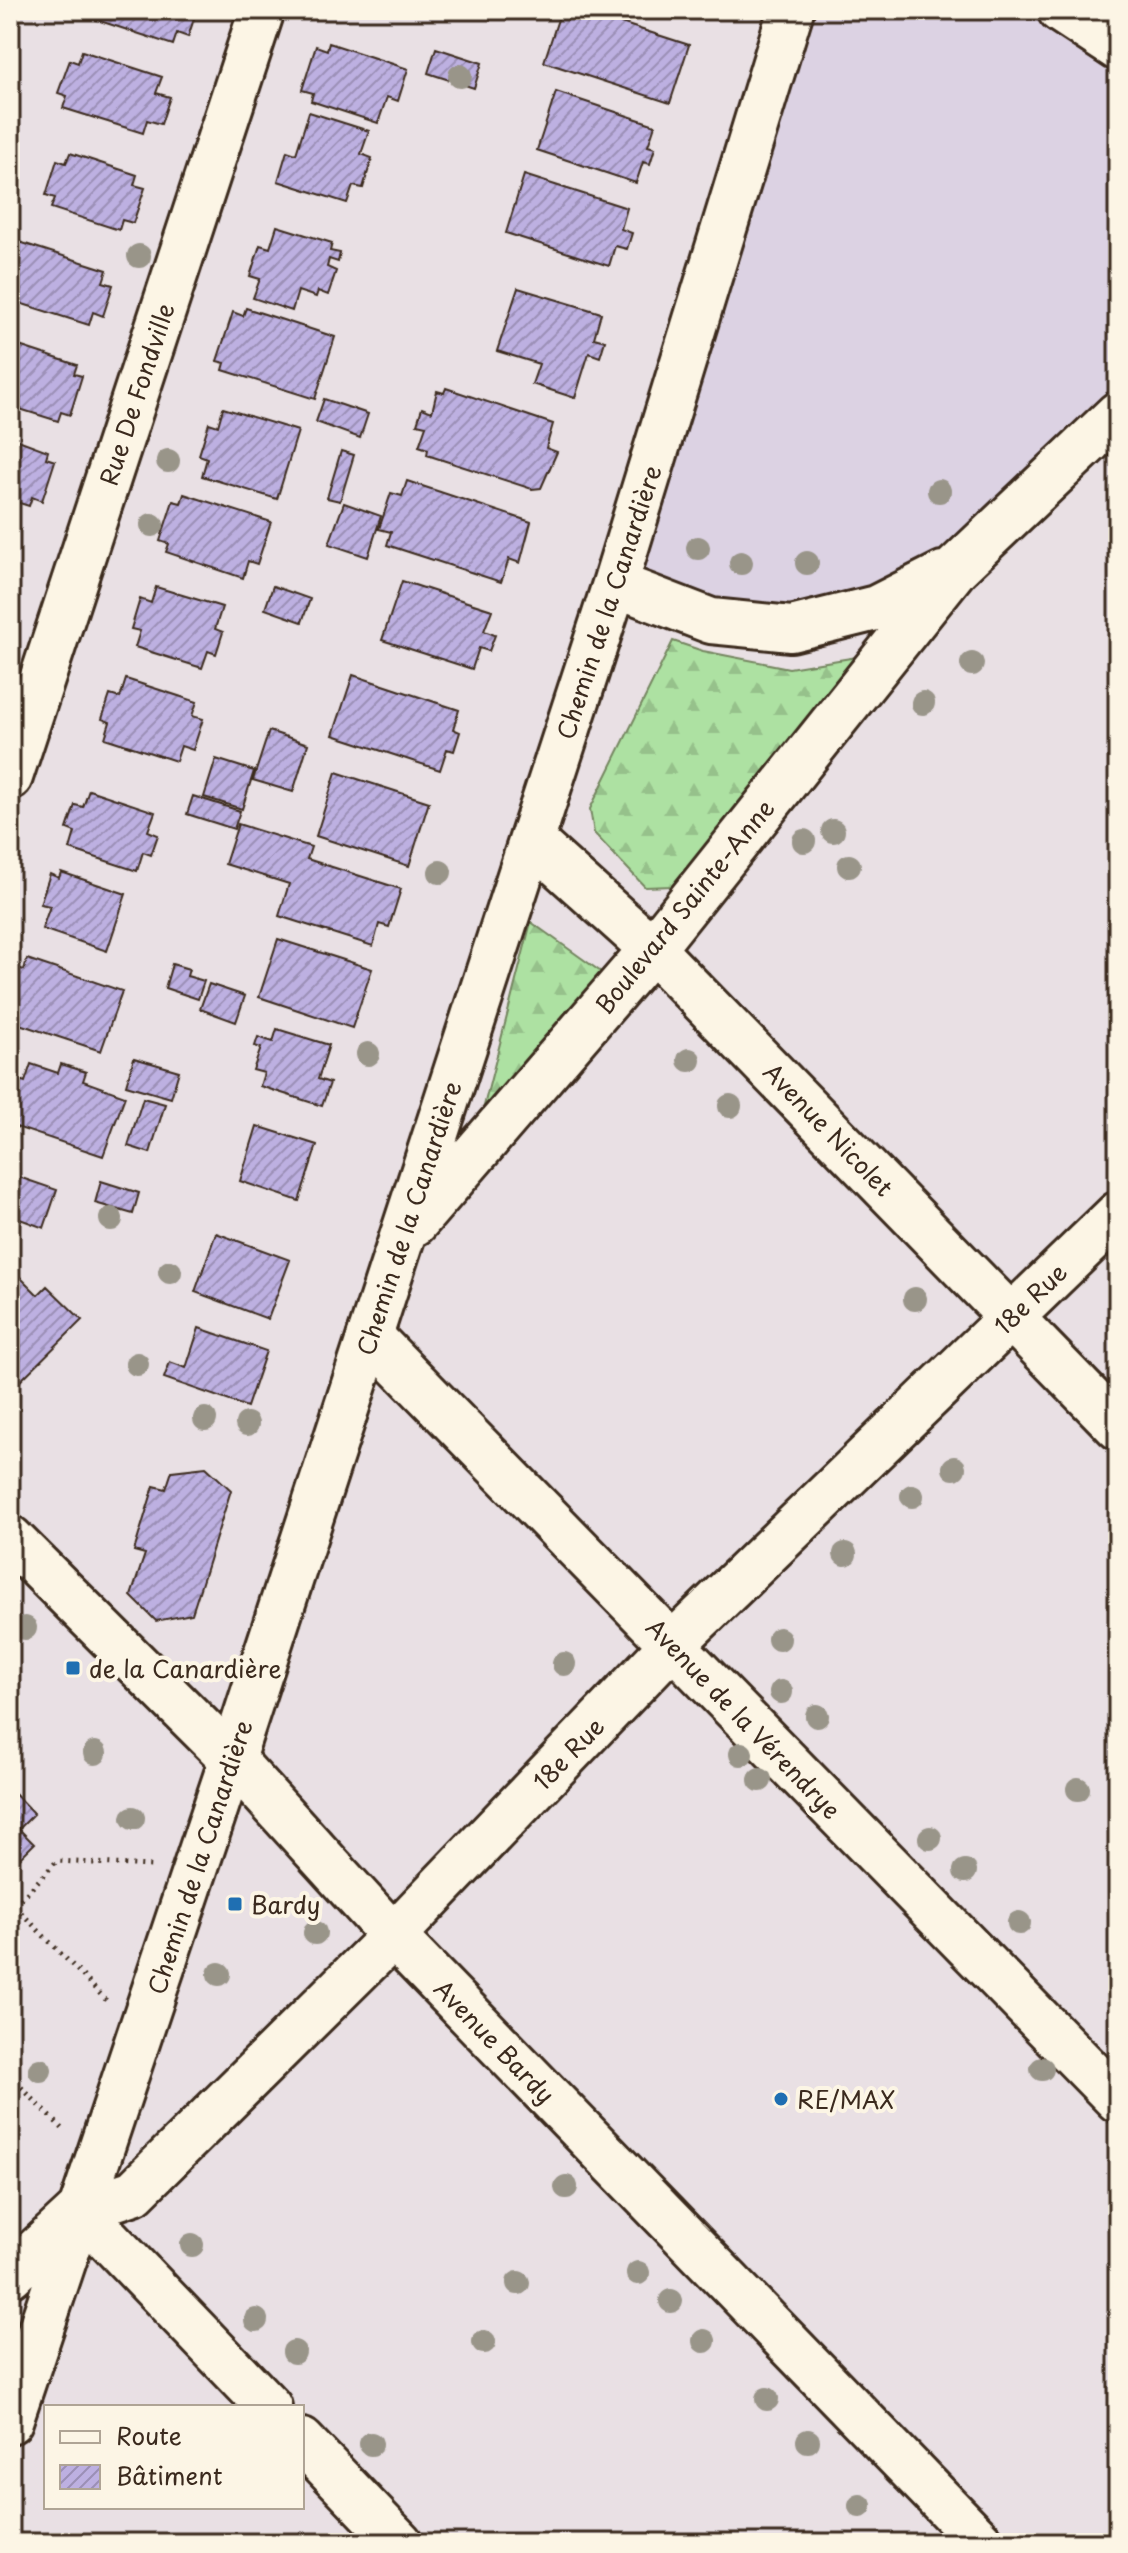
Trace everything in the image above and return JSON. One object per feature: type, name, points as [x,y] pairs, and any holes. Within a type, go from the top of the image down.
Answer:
[{"type":"street","name":"Rue De Fondville","points":[[10,777],[262,10]]},
{"type":"street","name":"Chemin de la Canardière","points":[[10,2421],[232,1759],[532,841],[615,584],[791,10]]},
{"type":"street","points":[[1060,10],[1118,48]]},
{"type":"street","name":"Boulevard Sainte-Anne","points":[[402,1237],[652,949],[956,568],[1118,414]]},
{"type":"street","name":"Boulevard Sainte-Anne","points":[[615,584],[711,621],[791,629],[876,608],[956,568]]},
{"type":"street","name":"Avenue Nicolet","points":[[532,841],[652,949],[1118,1427]]},
{"type":"street","name":"18e Rue","points":[[10,2275],[80,2210],[134,2192],[393,1936],[672,1645],[1118,1214]]},
{"type":"street","name":"Avenue de la Vérendrye","points":[[370,1336],[1118,2100]]},
{"type":"street","name":"Avenue Bardy","points":[[10,1538],[232,1759],[393,1936],[982,2543]]},
{"type":"street","points":[[80,2210],[267,2405]]},
{"type":"street","points":[[304,2443],[400,2543]]},
{"type":"path","points":[[139,2034],[12,1906],[57,1861],[195,1869]]},
{"type":"path","points":[[10,2076],[96,2162]]},
{"type":"shaded area","points":[[791,10],[1118,10],[1118,414],[956,568],[791,629],[615,584]]},
{"type":"green space","points":[[673,641],[703,651],[789,668],[857,657],[897,641],[673,886],[645,887],[594,833],[590,809]]},
{"type":"green space","points":[[531,922],[601,972],[491,1156],[473,1149]]},
{"type":"building","points":[[90,10],[197,10],[188,37],[177,33],[173,45],[88,17]]},
{"type":"building","points":[[561,10],[581,10],[689,45],[670,103],[544,62]]},
{"type":"building","points":[[329,43],[408,69],[398,101],[387,97],[378,123],[311,101],[313,93],[302,90],[316,46],[327,50]]},
{"type":"building","points":[[436,48],[482,63],[474,88],[428,73]]},
{"type":"building","points":[[82,51],[162,77],[156,93],[170,97],[161,124],[147,120],[143,133],[63,108],[67,96],[58,93],[70,60],[78,63]]},
{"type":"building","points":[[556,92],[655,125],[648,146],[655,148],[650,164],[643,162],[636,183],[537,150]]},
{"type":"building","points":[[309,112],[369,131],[361,154],[372,158],[363,188],[353,186],[347,203],[278,181],[287,151],[296,154]]},
{"type":"building","points":[[70,153],[137,175],[134,185],[145,188],[133,223],[122,220],[119,230],[51,208],[55,198],[46,195],[57,160],[66,163]]},
{"type":"building","points":[[524,175],[627,208],[621,229],[632,233],[627,249],[615,246],[609,266],[506,233]]},
{"type":"building","points":[[277,226],[332,243],[330,251],[340,253],[338,262],[329,259],[327,267],[336,271],[328,295],[318,291],[316,297],[298,291],[292,311],[253,298],[260,279],[250,276],[260,245],[270,248]]},
{"type":"building","points":[[10,239],[107,270],[103,282],[113,285],[103,316],[93,312],[89,325],[10,300]]},
{"type":"building","points":[[518,288],[601,313],[594,338],[605,341],[600,357],[589,353],[575,398],[532,384],[539,364],[497,351]]},
{"type":"building","points":[[246,308],[335,337],[315,399],[223,370],[225,363],[217,361],[233,312],[243,316]]},
{"type":"building","points":[[10,343],[77,365],[74,374],[82,376],[70,415],[61,412],[58,421],[10,406]]},
{"type":"building","points":[[446,388],[553,424],[546,448],[557,452],[541,488],[532,489],[427,455],[428,449],[419,446],[426,426],[417,424],[422,408],[432,412],[437,391],[444,393]]},
{"type":"building","points":[[324,399],[368,414],[360,438],[316,422]]},
{"type":"building","points":[[223,408],[298,431],[277,499],[202,476],[207,458],[199,455],[209,423],[218,426]]},
{"type":"building","points":[[10,437],[48,451],[46,458],[55,461],[42,501],[32,497],[29,506],[10,500]]},
{"type":"building","points":[[341,451],[354,455],[340,501],[327,498]]},
{"type":"building","points":[[407,481],[531,522],[520,563],[509,559],[501,582],[387,545],[391,532],[379,529],[391,493],[402,496]]},
{"type":"building","points":[[184,494],[271,522],[257,564],[248,561],[243,578],[166,552],[169,544],[160,541],[173,501],[181,503]]},
{"type":"building","points":[[344,503],[381,516],[368,557],[329,544]]},
{"type":"building","points":[[10,580],[16,582],[10,601]]},
{"type":"building","points":[[402,581],[492,610],[484,631],[495,635],[489,651],[479,648],[472,669],[382,640]]},
{"type":"building","points":[[273,586],[310,599],[302,622],[265,609]]},
{"type":"building","points":[[156,587],[222,607],[215,629],[223,632],[216,654],[208,651],[202,668],[135,647],[140,631],[131,629],[140,599],[151,603]]},
{"type":"building","points":[[353,675],[459,710],[453,729],[460,732],[454,751],[447,749],[440,770],[333,735]]},
{"type":"building","points":[[126,679],[197,702],[192,716],[203,719],[193,750],[181,746],[176,761],[105,738],[110,722],[102,719],[110,695],[120,698]]},
{"type":"building","points":[[269,731],[308,744],[293,792],[253,780]]},
{"type":"building","points":[[216,759],[254,771],[242,809],[204,797]]},
{"type":"building","points":[[336,772],[429,802],[409,866],[316,836]]},
{"type":"building","points":[[89,790],[155,812],[148,831],[158,835],[151,855],[143,852],[137,871],[70,849],[75,832],[67,829],[75,805],[83,807]]},
{"type":"building","points":[[193,796],[240,811],[234,829],[187,814]]},
{"type":"building","points":[[238,824],[311,847],[307,859],[401,889],[389,927],[379,924],[373,946],[279,916],[289,884],[225,864]]},
{"type":"building","points":[[61,872],[126,894],[107,951],[42,929],[50,906],[40,904],[50,874],[59,878]]},
{"type":"building","points":[[278,939],[372,969],[352,1028],[259,997]]},
{"type":"building","points":[[27,959],[122,991],[101,1051],[10,1021],[10,969],[11,966],[24,970]]},
{"type":"building","points":[[172,964],[189,969],[187,976],[204,981],[198,999],[165,988]]},
{"type":"building","points":[[209,984],[245,996],[236,1022],[200,1009]]},
{"type":"building","points":[[277,1029],[329,1045],[318,1079],[330,1083],[322,1106],[260,1086],[264,1073],[253,1070],[261,1048],[255,1046],[258,1037],[273,1042]]},
{"type":"building","points":[[134,1058],[179,1071],[171,1098],[126,1085]]},
{"type":"building","points":[[31,1064],[58,1073],[61,1064],[86,1072],[83,1081],[125,1096],[103,1156],[10,1125],[17,1106],[10,1104],[10,1089],[14,1078],[25,1082]]},
{"type":"building","points":[[143,1098],[165,1104],[150,1153],[128,1146]]},
{"type":"building","points":[[257,1126],[317,1145],[299,1201],[240,1181]]},
{"type":"building","points":[[10,1174],[57,1190],[44,1228],[20,1219],[14,1236],[10,1234]]},
{"type":"building","points":[[101,1181],[139,1193],[133,1214],[95,1203]]},
{"type":"building","points":[[216,1233],[290,1260],[268,1319],[195,1292]]},
{"type":"building","points":[[14,1271],[38,1295],[47,1286],[82,1320],[10,1391],[10,1275]]},
{"type":"building","points":[[199,1328],[266,1351],[247,1407],[164,1378],[170,1362],[186,1368]]},
{"type":"building","points":[[206,1467],[231,1490],[192,1614],[156,1621],[131,1596],[145,1554],[134,1551],[154,1486],[166,1489],[172,1471]]},
{"type":"building","points":[[10,1789],[34,1814],[19,1829],[34,1844],[19,1859],[10,1851]]},
{"type":"place","name":"de la Canardière","points":[[73,1668]]},
{"type":"place","name":"Bardy","points":[[235,1904]]},
{"type":"place","name":"RE/MAX","points":[[781,2099]]}]
